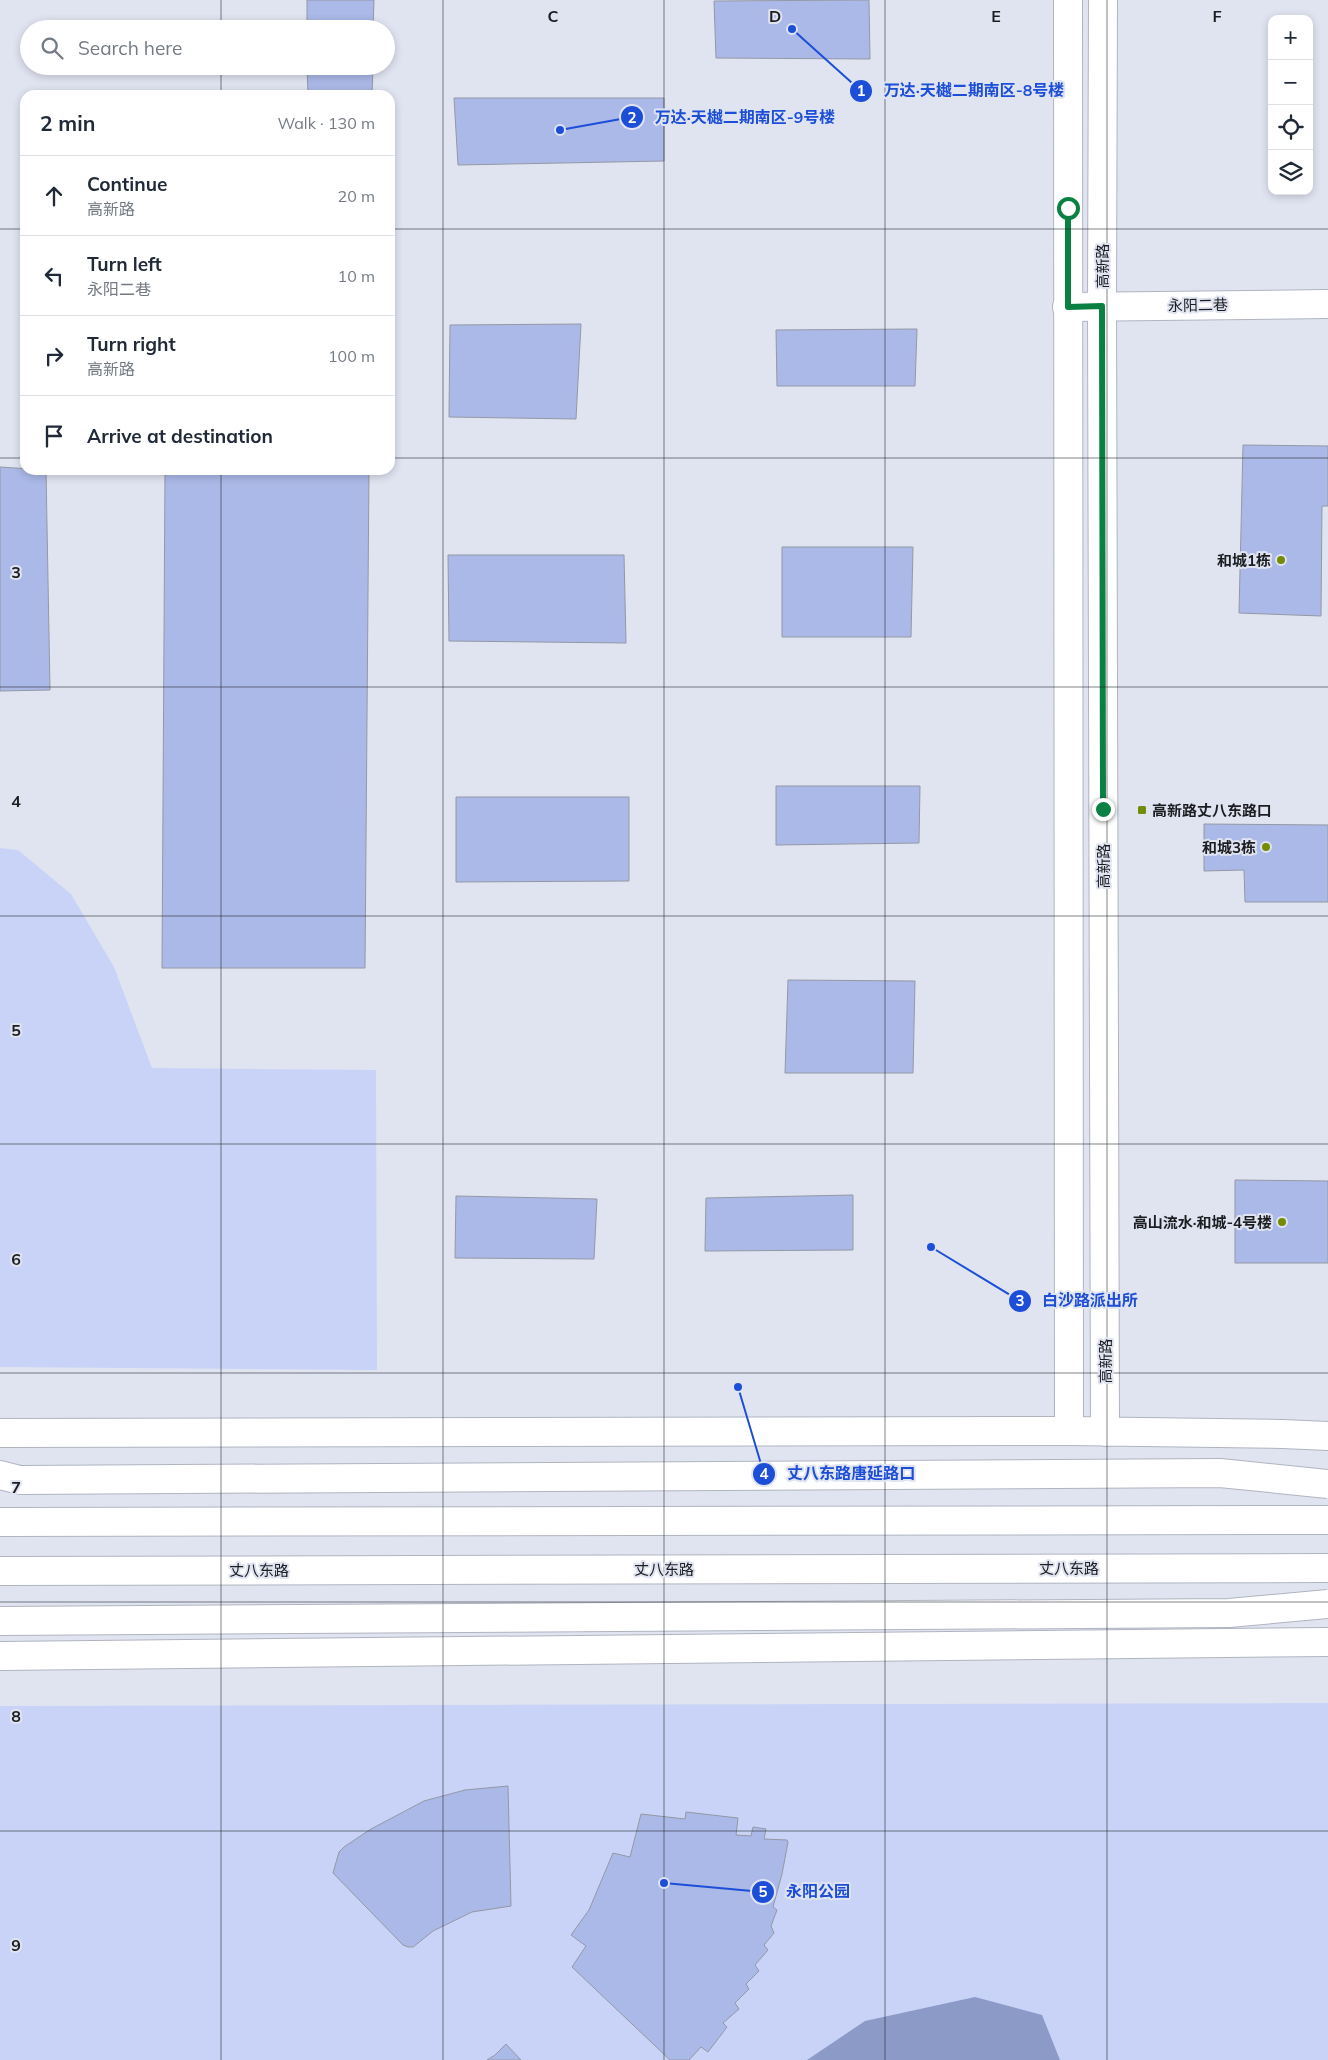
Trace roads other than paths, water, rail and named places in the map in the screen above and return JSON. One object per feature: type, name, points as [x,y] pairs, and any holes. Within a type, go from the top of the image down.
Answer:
[{"type":"main road","points":[[1068,0],[1069,1432]]},
{"type":"main road","name":"高新路","points":[[1103,0],[1104,1432]]},
{"type":"main road","name":"永阳二巷","points":[[1068,307],[1328,304]]},
{"type":"main road","points":[[0,1433],[1104,1432],[1328,1436]]},
{"type":"main road","points":[[10,1478],[1220,1473],[1328,1484]]},
{"type":"main road","points":[[0,1522],[1328,1520]]},
{"type":"main road","name":"丈八东路","points":[[0,1571],[1328,1568]]},
{"type":"main road","points":[[0,1621],[1229,1613],[1328,1604]]},
{"type":"main road","points":[[0,1656],[1328,1642]]},
{"type":"place","name":"万达·天樾二期南区-8号楼","points":[[792,29]]},
{"type":"place","name":"万达·天樾二期南区-9号楼","points":[[560,130]]},
{"type":"place","name":"和城1栋","points":[[1281,560]]},
{"type":"place","name":"高新路丈八东路口","points":[[1142,810]]},
{"type":"place","name":"和城3栋","points":[[1266,847]]},
{"type":"place","name":"高山流水·和城-4号楼","points":[[1282,1222]]},
{"type":"place","name":"白沙路派出所","points":[[931,1247]]},
{"type":"place","name":"丈八东路唐延路口","points":[[738,1387]]},
{"type":"place","name":"永阳公园","points":[[664,1883]]}]
